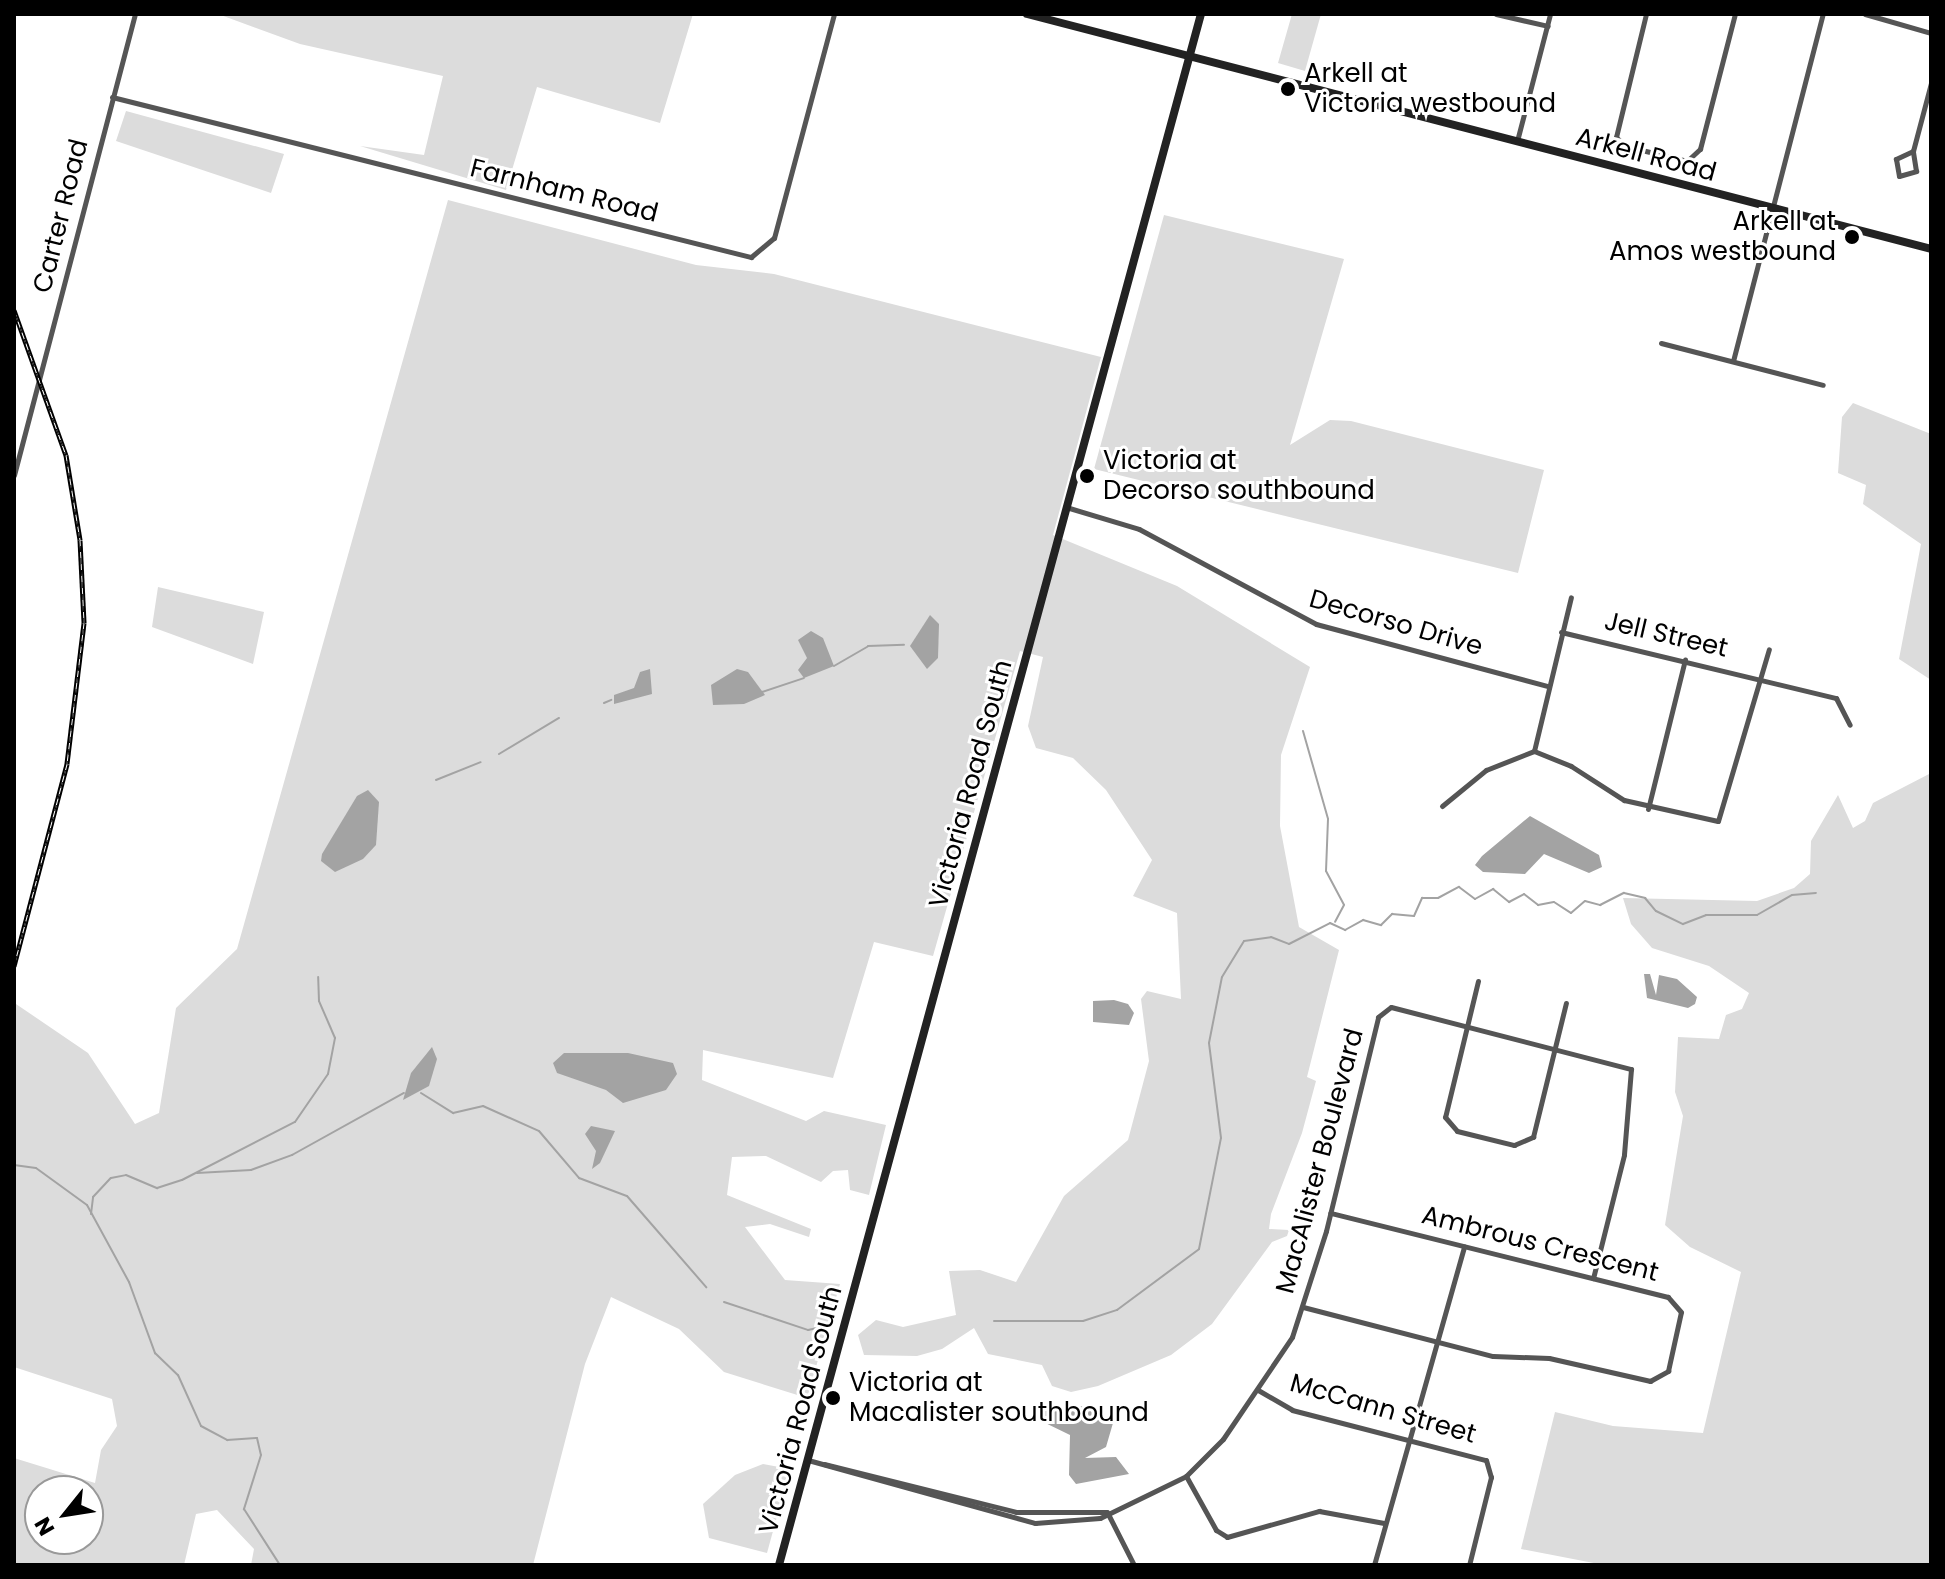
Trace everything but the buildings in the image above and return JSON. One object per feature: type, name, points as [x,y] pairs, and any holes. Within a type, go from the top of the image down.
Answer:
[{"type":"main road","name":"Arkell Road","points":[[1027,14],[1931,249]]},
{"type":"main road","name":"Victoria Road South","points":[[779,1565],[1201,14]]},
{"type":"street","name":"Carter Road","points":[[14,475],[135,14]]},
{"type":"street","name":"Farnham Road","points":[[112,97],[751,257],[774,238],[834,14]]},
{"type":"street","points":[[1496,14],[1548,26]]},
{"type":"street","points":[[1517,142],[1550,14]]},
{"type":"street","points":[[1646,14],[1616,137],[1625,146],[1687,161],[1700,149],[1735,14]]},
{"type":"street","points":[[1733,361],[1823,14]]},
{"type":"street","points":[[1865,14],[1931,33]]},
{"type":"street","points":[[1913,151],[1896,159],[1899,176],[1916,171],[1913,151],[1931,83]]},
{"type":"street","points":[[1661,343],[1823,385]]},
{"type":"street","name":"Decorso Drive","points":[[1065,507],[1139,529],[1316,624],[1547,686]]},
{"type":"street","points":[[1534,751],[1547,686],[1571,597]]},
{"type":"street","name":"Jell Street","points":[[1561,632],[1836,698],[1850,725]]},
{"type":"street","points":[[1442,806],[1486,770],[1534,751],[1648,809],[1711,824],[1725,815],[1769,649]]},
{"type":"street","points":[[1648,809],[1685,660]]},
{"type":"street","points":[[1478,981],[1445,1113],[1457,1131],[1514,1145],[1528,1142],[1566,1003]]},
{"type":"street","name":"MacAlister Boulevard","points":[[823,1464],[898,1489],[1035,1523],[1083,1522],[1186,1476],[1210,1455],[1258,1390],[1303,1307],[1381,1012],[1397,1007],[1625,1064],[1633,1075],[1624,1155],[1593,1278]]},
{"type":"street","name":"Ambrous Crescent","points":[[1303,1307],[1441,1342],[1658,1380],[1668,1371],[1680,1317],[1677,1303],[1593,1278],[1330,1213]]},
{"type":"street","points":[[1374,1565],[1407,1437],[1441,1342],[1464,1246]]},
{"type":"street","name":"McCann Street","points":[[1258,1390],[1292,1410],[1478,1455],[1490,1468],[1469,1565]]},
{"type":"street","name":"MacAlister Boulevard","points":[[808,1460],[901,1480],[1016,1512],[1107,1512]]},
{"type":"street","points":[[1186,1476],[1216,1530],[1227,1537],[1319,1511],[1384,1523]]},
{"type":"street","points":[[898,1489],[901,1480]]},
{"type":"street","points":[[1107,1512],[1134,1565]]},
{"type":"shaded area","points":[[218,14],[693,14],[660,123],[537,87],[506,190],[360,146],[424,155],[443,76],[300,44]]},
{"type":"shaded area","points":[[1292,14],[1321,14],[1305,71],[1278,63]]},
{"type":"shaded area","points":[[126,111],[284,154],[271,193],[116,141]]},
{"type":"shaded area","points":[[448,200],[696,265],[774,274],[1101,357],[1053,535],[1177,586],[1310,667],[1281,755],[1280,826],[1299,927],[1339,950],[1307,1077],[1316,1081],[1302,1133],[1271,1214],[1269,1229],[1289,1230],[1287,1236],[1272,1242],[1212,1324],[1171,1355],[1098,1386],[1071,1392],[1052,1386],[1042,1365],[988,1354],[974,1328],[942,1349],[917,1356],[864,1355],[858,1335],[876,1320],[903,1327],[956,1315],[949,1271],[980,1270],[1016,1282],[1064,1196],[1128,1140],[1149,1061],[1141,999],[1147,991],[1181,999],[1177,913],[1133,896],[1152,860],[1106,790],[1073,758],[1036,748],[1028,726],[1043,657],[1020,651],[933,956],[874,942],[833,1078],[703,1050],[702,1080],[806,1121],[824,1111],[886,1125],[869,1195],[850,1190],[848,1170],[833,1171],[821,1182],[766,1156],[732,1157],[727,1195],[811,1229],[809,1237],[770,1224],[745,1227],[785,1280],[840,1284],[807,1398],[724,1372],[679,1329],[611,1297],[585,1364],[533,1565],[251,1565],[254,1549],[217,1510],[196,1514],[184,1565],[14,1565],[14,1458],[69,1475],[24,1475],[24,1555],[104,1555],[104,1475],[96,1475],[101,1450],[117,1426],[112,1399],[14,1367],[16,1004],[88,1053],[135,1124],[159,1113],[176,1008],[237,949]]},
{"type":"shaded area","points":[[1164,215],[1344,259],[1290,445],[1330,420],[1351,421],[1544,470],[1518,573],[1094,469]]},
{"type":"shaded area","points":[[1853,403],[1931,434],[1931,680],[1899,659],[1921,544],[1863,504],[1866,485],[1838,473],[1842,417]]},
{"type":"shaded area","points":[[158,587],[264,612],[253,664],[152,627]]},
{"type":"shaded area","points":[[930,615],[939,624],[938,658],[927,669],[910,646]]},
{"type":"shaded area","points":[[811,631],[823,638],[834,666],[804,678],[798,670],[807,658],[798,640]]},
{"type":"shaded area","points":[[650,669],[652,694],[614,704],[614,695],[634,688],[640,672]]},
{"type":"shaded area","points":[[737,669],[748,672],[765,695],[744,704],[713,705],[711,685]]},
{"type":"shaded area","points":[[1931,773],[1931,1565],[1604,1565],[1521,1549],[1555,1412],[1613,1426],[1703,1433],[1741,1272],[1690,1247],[1665,1225],[1683,1116],[1675,1092],[1678,1037],[1719,1039],[1726,1015],[1742,1009],[1749,993],[1709,966],[1652,948],[1631,924],[1623,898],[1757,901],[1794,888],[1810,874],[1811,841],[1838,795],[1853,828],[1865,821],[1873,803]]},
{"type":"shaded area","points":[[368,790],[379,802],[376,845],[363,859],[335,872],[321,861],[322,854],[357,796]]},
{"type":"shaded area","points":[[1530,816],[1599,855],[1602,867],[1589,873],[1544,854],[1525,874],[1483,872],[1475,865]]},
{"type":"shaded area","points":[[1644,974],[1650,974],[1656,995],[1659,975],[1677,979],[1697,997],[1695,1004],[1688,1008],[1647,998]]},
{"type":"shaded area","points":[[1114,1000],[1128,1004],[1134,1013],[1129,1025],[1093,1022],[1093,1001]]},
{"type":"shaded area","points":[[432,1047],[437,1059],[429,1086],[403,1100],[411,1073]]},
{"type":"shaded area","points":[[564,1053],[628,1053],[673,1063],[677,1074],[666,1090],[623,1103],[606,1090],[557,1073],[553,1063]]},
{"type":"shaded area","points":[[591,1126],[615,1131],[600,1163],[592,1169],[596,1151],[585,1134]]},
{"type":"shaded area","points":[[1086,1406],[1113,1423],[1106,1447],[1085,1458],[1116,1457],[1129,1474],[1076,1484],[1069,1475],[1070,1435],[1033,1417],[1044,1409]]},
{"type":"shaded area","points":[[763,1464],[790,1469],[767,1553],[709,1538],[703,1504],[735,1475]]},
{"type":"waterway","points":[[834,666],[868,646],[904,645]]},
{"type":"waterway","points":[[762,692],[804,678]]},
{"type":"waterway","points":[[604,703],[611,700]]},
{"type":"waterway","points":[[499,754],[559,718]]},
{"type":"waterway","points":[[1303,731],[1328,819],[1326,871],[1344,905],[1335,922]]},
{"type":"waterway","points":[[436,780],[481,762]]},
{"type":"waterway","points":[[994,1321],[1083,1321],[1117,1310],[1199,1249],[1221,1138],[1209,1043],[1222,977],[1244,941],[1271,937],[1289,944],[1330,923],[1345,930],[1363,920],[1381,925],[1392,914],[1414,916],[1422,898],[1438,898],[1459,887],[1475,899],[1493,889],[1509,902],[1524,894],[1538,905],[1554,902],[1571,913],[1585,901],[1600,905],[1624,893],[1645,898],[1656,911],[1683,924],[1706,915],[1757,915],[1792,895],[1816,893]]},
{"type":"waterway","points":[[91,1214],[93,1197],[111,1178],[126,1175],[157,1188],[182,1180],[295,1122],[328,1074],[335,1038],[319,1001],[318,977]]},
{"type":"waterway","points":[[197,1173],[251,1170],[292,1155],[404,1093]]},
{"type":"waterway","points":[[421,1093],[453,1113],[483,1106],[539,1131],[579,1178],[627,1196],[706,1287]]},
{"type":"waterway","points":[[14,1165],[36,1168],[87,1205],[129,1282],[155,1353],[178,1375],[201,1426],[227,1440],[257,1438],[261,1455],[244,1509],[280,1565]]},
{"type":"waterway","points":[[724,1302],[808,1330],[827,1326]]},
{"type":"railway","points":[[14,310],[66,455],[80,540],[84,623],[67,764],[14,966]]},
{"type":"place","name":"Arkell at Victoria westbound","points":[[1288,89]]},
{"type":"place","name":"Arkell at Amos westbound","points":[[1852,237]]},
{"type":"place","name":"Victoria at Decorso southbound","points":[[1087,476]]},
{"type":"place","name":"Victoria at Macalister southbound","points":[[833,1398]]}]
